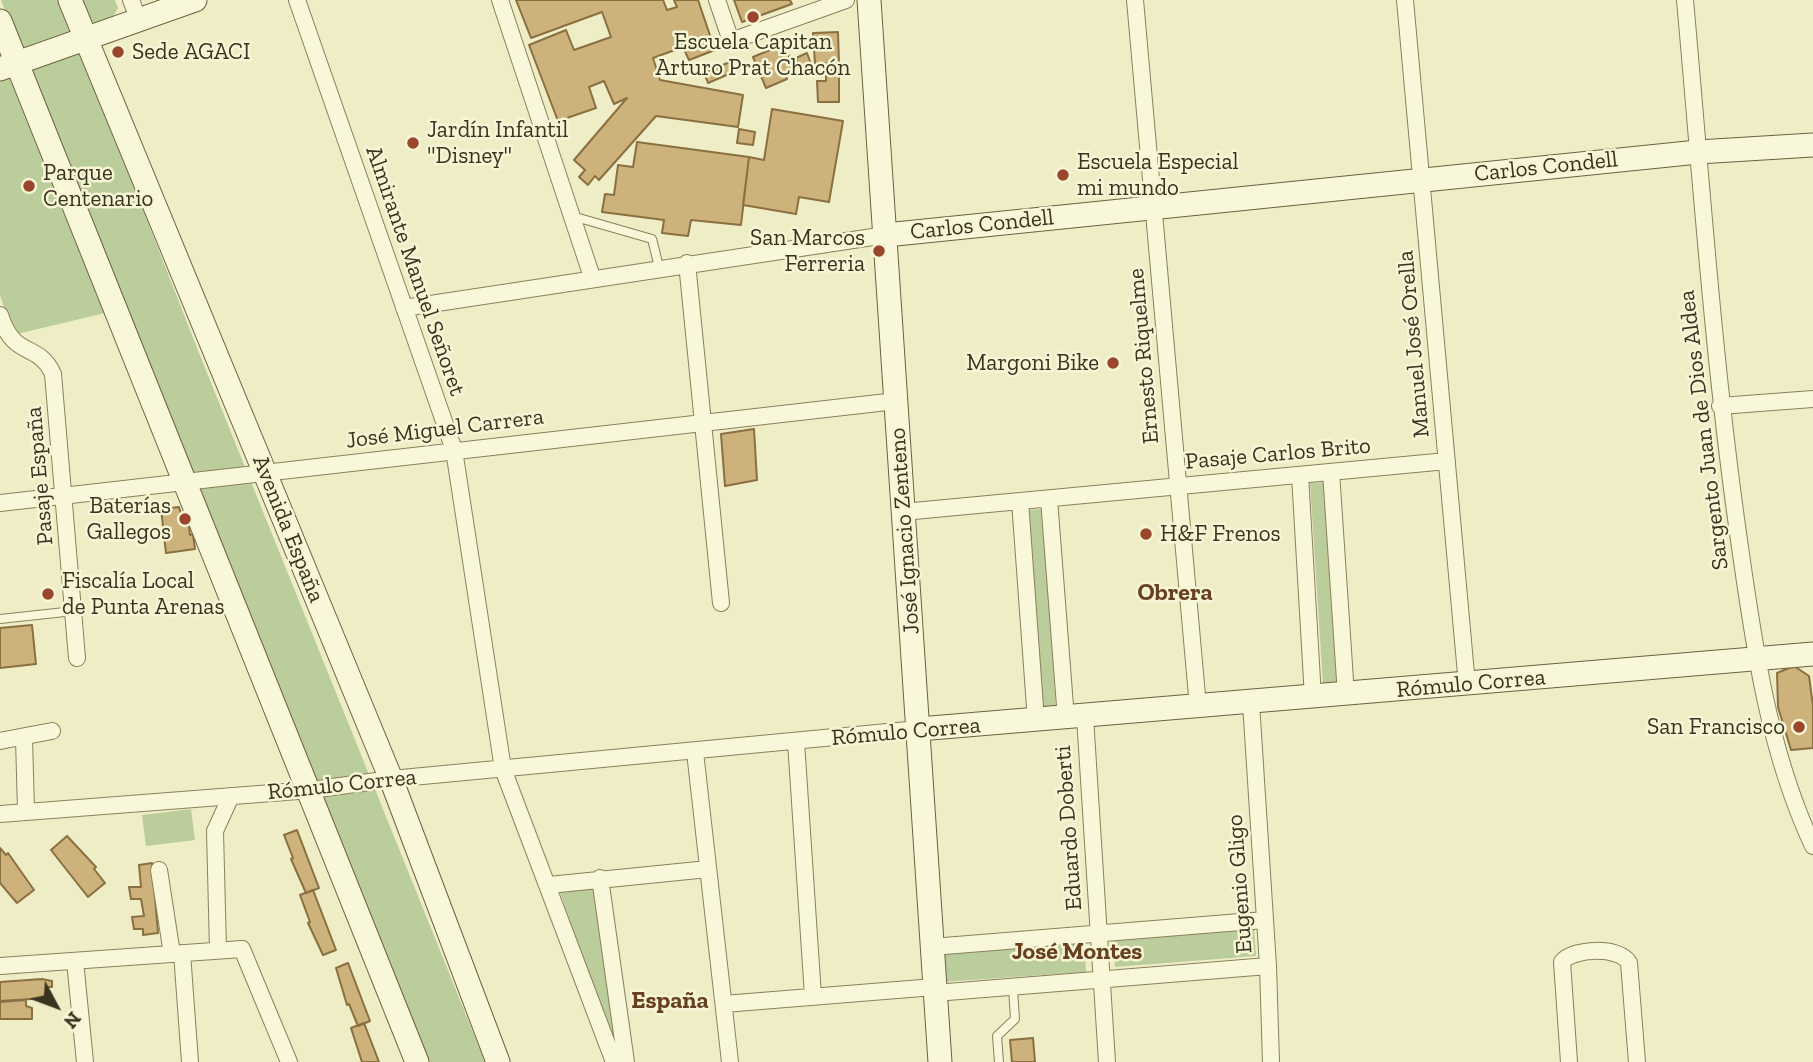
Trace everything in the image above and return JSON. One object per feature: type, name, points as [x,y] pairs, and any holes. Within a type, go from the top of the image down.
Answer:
[{"type":"street","name":"Avenida España","points":[[70,0],[391,779],[498,1062]]},
{"type":"street","points":[[8,66],[86,39],[135,10],[195,0]]},
{"type":"street","name":"Almirante Manuel Señoret","points":[[297,0],[454,450],[503,769],[614,1062]]},
{"type":"street","points":[[499,0],[592,277]]},
{"type":"street","points":[[717,0],[731,41],[846,0]]},
{"type":"street","name":"José Ignacio Zenteno","points":[[869,0],[940,1062]]},
{"type":"street","name":"Ernesto Riquelme","points":[[1135,0],[1198,707]]},
{"type":"street","name":"Manuel José Orella","points":[[1405,0],[1467,685]]},
{"type":"street","name":"Sargento Juan de Dios Aldea","points":[[1685,0],[1720,406],[1756,659],[1787,780],[1813,846]]},
{"type":"street","points":[[0,21],[8,66],[187,484],[417,1062]]},
{"type":"street","name":"Carlos Condell","points":[[404,308],[592,277],[886,235],[1698,152],[1813,145]]},
{"type":"street","points":[[687,263],[721,603]]},
{"type":"street","name":"Pasaje España","points":[[0,315],[14,344],[47,360],[53,374],[77,658]]},
{"type":"street","points":[[1720,406],[1813,399]]},
{"type":"street","name":"José Miguel Carrera","points":[[0,503],[187,484],[265,472],[896,401]]},
{"type":"street","name":"Pasaje Carlos Brito","points":[[903,512],[1447,461]]},
{"type":"street","points":[[1331,472],[1346,695]]},
{"type":"street","points":[[1300,475],[1313,698]]},
{"type":"street","name":"Eduardo Doberti","points":[[1049,499],[1099,934],[1107,1062]]},
{"type":"street","points":[[1020,501],[1036,721]]},
{"type":"street","name":"Rómulo Correa","points":[[0,814],[310,790],[391,779],[919,729],[1813,654]]},
{"type":"street","name":"Eugenio Gligo","points":[[1251,703],[1268,966],[1271,1062]]},
{"type":"street","points":[[0,741],[52,731]]},
{"type":"street","points":[[23,738],[26,811]]},
{"type":"street","points":[[796,741],[813,996]]},
{"type":"street","points":[[695,752],[730,1062]]},
{"type":"street","points":[[218,950],[215,831],[231,796]]},
{"type":"street","points":[[549,885],[708,869]]},
{"type":"street","points":[[159,870],[177,953],[190,1062]]},
{"type":"street","points":[[600,878],[626,1062]]},
{"type":"street","points":[[932,947],[1265,920]]},
{"type":"street","points":[[0,966],[242,949],[289,1062]]},
{"type":"street","points":[[1569,1062],[1561,970],[1564,959],[1572,954],[1614,951],[1624,955],[1629,962],[1637,1062]]},
{"type":"street","points":[[75,961],[85,1062]]},
{"type":"street","points":[[724,1004],[813,996],[1013,988],[1268,966]]},
{"type":"lane","points":[[572,216],[652,239],[660,267]]},
{"type":"lane","points":[[0,619],[74,611]]},
{"type":"lane","points":[[999,1062],[997,1036],[1015,1019],[1013,988]]},
{"type":"green space","points":[[1,0],[61,0],[199,353],[485,1062],[422,1062]]},
{"type":"green space","points":[[76,0],[115,0],[118,8],[112,18],[94,23],[82,15]]},
{"type":"green space","name":"Parque Centenario","points":[[15,72],[105,313],[13,335],[0,295],[0,77]]},
{"type":"green space","points":[[1325,482],[1338,684],[1323,685],[1310,483]]},
{"type":"green space","points":[[1043,509],[1056,711],[1041,712],[1027,510]]},
{"type":"green space","points":[[191,809],[195,840],[146,846],[142,815]]},
{"type":"green space","points":[[594,887],[617,1056],[560,892]]},
{"type":"green space","points":[[1254,928],[1256,956],[1115,967],[1113,940]]},
{"type":"green space","points":[[1084,940],[1086,972],[943,982],[941,951]]},
{"type":"building","points":[[516,0],[663,0],[667,10],[677,7],[674,0],[698,0],[715,50],[689,60],[683,47],[653,58],[660,80],[743,95],[738,127],[656,116],[599,180],[595,176],[588,185],[579,177],[585,170],[574,160],[627,98],[614,104],[604,81],[589,87],[596,108],[558,121],[529,45],[566,30],[574,50],[611,37],[602,12],[531,38]]},
{"type":"building","points":[[734,0],[790,0],[792,4],[742,22]]},
{"type":"building","points":[[838,32],[839,63],[815,64],[813,33]]},
{"type":"building","points":[[777,47],[781,57],[788,54],[795,71],[785,75],[787,79],[766,88],[753,57]]},
{"type":"building","points":[[807,53],[812,67],[801,71],[796,58]]},
{"type":"building","points":[[732,61],[736,71],[708,83],[704,73]]},
{"type":"building","points":[[826,70],[839,70],[839,102],[818,102],[817,81],[826,81]]},
{"type":"building","points":[[772,109],[843,121],[829,202],[799,197],[796,214],[743,205],[749,157],[764,160]]},
{"type":"building","points":[[739,129],[755,132],[753,145],[737,143]]},
{"type":"building","points":[[637,142],[749,157],[741,225],[691,220],[688,236],[662,233],[664,220],[602,212],[605,194],[614,195],[618,165],[633,167]]},
{"type":"building","points":[[754,429],[757,480],[725,486],[721,434]]},
{"type":"building","points":[[179,507],[185,526],[189,526],[190,535],[193,534],[195,549],[166,553],[161,509]]},
{"type":"building","points":[[32,625],[36,664],[0,668],[0,628]]},
{"type":"building","name":"San Francisco","points":[[1794,666],[1809,676],[1813,706],[1813,748],[1791,750],[1778,707],[1777,673]]},
{"type":"building","points":[[297,830],[319,888],[306,893],[284,835]]},
{"type":"building","points":[[67,836],[96,867],[94,869],[105,883],[88,897],[51,850]]},
{"type":"building","points":[[0,848],[6,855],[8,853],[34,890],[17,903],[0,883]]},
{"type":"building","points":[[152,863],[158,933],[143,935],[143,929],[134,929],[132,917],[144,916],[141,899],[131,899],[129,887],[141,887],[139,865]]},
{"type":"building","points":[[313,890],[336,950],[323,955],[308,923],[310,922],[300,895]]},
{"type":"building","points":[[348,963],[370,1021],[358,1026],[349,1004],[347,1005],[336,968]]},
{"type":"building","points":[[42,979],[52,981],[52,987],[46,987],[47,998],[0,1001],[0,982]]},
{"type":"building","points":[[26,1000],[26,1006],[32,1008],[32,1019],[0,1019],[0,1002]]},
{"type":"building","points":[[364,1023],[379,1062],[362,1062],[351,1028]]},
{"type":"building","points":[[1033,1038],[1035,1062],[1012,1062],[1010,1040]]},
{"type":"place","name":"Escuela Capitan Arturo Prat Chacón","points":[[753,17]]},
{"type":"place","name":"Sede AGACI","points":[[118,52]]},
{"type":"place","name":"Jardín Infantil \"Disney\"","points":[[413,143]]},
{"type":"place","name":"Escuela Especial mi mundo","points":[[1063,175]]},
{"type":"place","name":"Parque Centenario","points":[[29,186]]},
{"type":"place","name":"San Marcos Ferreria","points":[[879,251]]},
{"type":"place","name":"Margoni Bike","points":[[1113,363]]},
{"type":"place","name":"Baterías Gallegos","points":[[185,519]]},
{"type":"place","name":"H&F Frenos","points":[[1146,534]]},
{"type":"place","name":"Fiscalía Local de Punta Arenas","points":[[48,594]]},
{"type":"place","name":"San Francisco","points":[[1799,727]]},
{"type":"district","name":"Obrera","points":[[1175,593]]},
{"type":"district","name":"José Montes","points":[[1077,952]]},
{"type":"district","name":"España","points":[[670,1001]]}]
